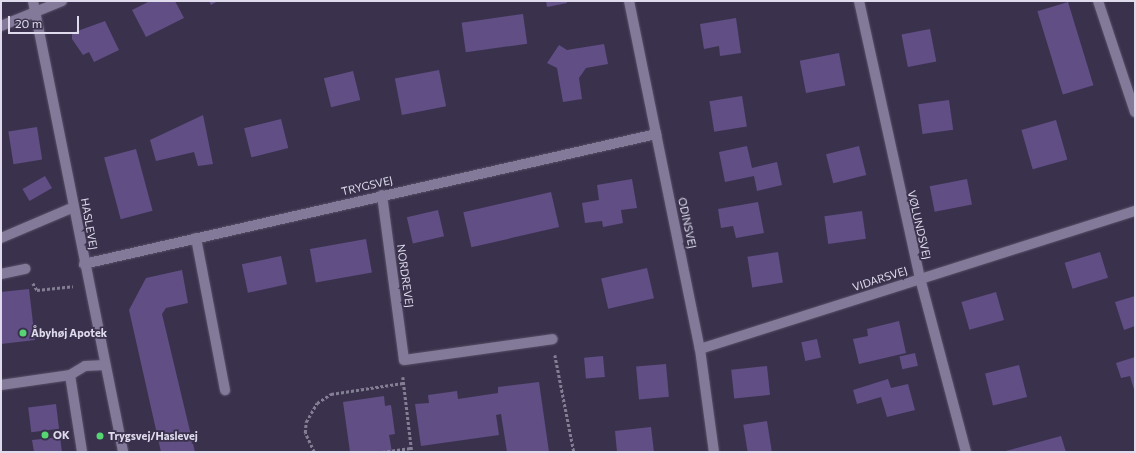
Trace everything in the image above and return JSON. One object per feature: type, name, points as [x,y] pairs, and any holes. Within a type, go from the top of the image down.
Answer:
[{"type":"street","name":"HASLEVEJ","points":[[33,1],[122,452]]},
{"type":"street","points":[[1,26],[36,13],[62,1]]},
{"type":"street","name":"ODINSVEJ","points":[[629,1],[700,348],[714,452]]},
{"type":"street","name":"VØLUNDSVEJ","points":[[859,1],[920,278],[966,452]]},
{"type":"street","points":[[1098,1],[1135,112]]},
{"type":"street","name":"TRYGSVEJ","points":[[84,264],[382,195],[656,134]]},
{"type":"street","name":"NORDREVEJ","points":[[382,195],[404,360]]},
{"type":"street","points":[[1,238],[74,207]]},
{"type":"street","name":"VIDARSVEJ","points":[[700,348],[1135,211]]},
{"type":"street","points":[[196,238],[225,390]]},
{"type":"street","points":[[1,274],[25,269]]},
{"type":"street","points":[[404,360],[553,339]]},
{"type":"street","points":[[1,385],[70,375],[85,366],[105,366]]},
{"type":"street","points":[[70,375],[82,452]]},
{"type":"path","points":[[25,269],[37,290],[88,285]]},
{"type":"path","points":[[553,339],[561,396],[571,422],[574,452]]},
{"type":"path","points":[[404,360],[403,383],[412,452]]},
{"type":"path","points":[[314,452],[305,433],[306,422],[317,403],[331,394],[403,383]]},
{"type":"path","points":[[382,452],[411,448]]},
{"type":"building","points":[[150,1],[175,1],[184,18],[146,37],[132,10]]},
{"type":"building","points":[[209,1],[218,1],[211,5]]},
{"type":"building","points":[[546,1],[567,1],[567,3],[547,7]]},
{"type":"building","points":[[1068,2],[1093,85],[1063,95],[1037,11]]},
{"type":"building","points":[[523,14],[527,44],[466,52],[462,23]]},
{"type":"building","points":[[736,18],[741,53],[720,56],[719,46],[704,49],[700,24]]},
{"type":"building","points":[[105,21],[119,50],[94,62],[89,52],[83,55],[72,39],[72,33]]},
{"type":"building","points":[[930,29],[936,61],[908,67],[902,35]]},
{"type":"building","points":[[604,44],[608,64],[586,68],[579,78],[582,99],[563,102],[557,68],[547,63],[559,45],[567,50]]},
{"type":"building","points":[[839,53],[845,85],[806,93],[800,61]]},
{"type":"building","points":[[439,70],[446,106],[402,115],[395,79]]},
{"type":"building","points":[[353,71],[360,100],[331,107],[324,78]]},
{"type":"building","points":[[742,96],[747,127],[714,132],[709,101]]},
{"type":"building","points":[[949,100],[953,130],[922,134],[918,104]]},
{"type":"building","points":[[203,115],[213,164],[198,166],[194,152],[156,161],[150,140]]},
{"type":"building","points":[[281,119],[288,148],[251,157],[244,128]]},
{"type":"building","points":[[1056,120],[1067,159],[1033,169],[1021,130]]},
{"type":"building","points":[[37,127],[42,160],[14,164],[8,132]]},
{"type":"building","points":[[747,146],[752,168],[777,162],[782,185],[757,191],[754,176],[725,182],[719,152]]},
{"type":"building","points":[[859,146],[866,175],[833,183],[826,154]]},
{"type":"building","points":[[136,149],[153,211],[121,219],[104,158]]},
{"type":"building","points":[[45,176],[52,188],[29,201],[22,189]]},
{"type":"building","points":[[632,179],[637,208],[621,210],[623,223],[603,227],[602,221],[585,223],[582,203],[599,200],[597,185]]},
{"type":"building","points":[[967,179],[972,205],[935,212],[930,186]]},
{"type":"building","points":[[551,192],[559,227],[471,247],[463,212]]},
{"type":"building","points":[[758,202],[764,233],[736,238],[733,226],[721,228],[718,209]]},
{"type":"building","points":[[438,210],[444,236],[413,244],[407,217]]},
{"type":"building","points":[[862,211],[866,239],[828,244],[824,216]]},
{"type":"building","points":[[366,239],[372,272],[316,282],[310,249]]},
{"type":"building","points":[[778,252],[783,283],[752,287],[747,257]]},
{"type":"building","points":[[1100,252],[1108,278],[1073,289],[1065,263]]},
{"type":"building","points":[[281,256],[287,284],[248,293],[242,264]]},
{"type":"building","points":[[647,268],[654,298],[608,309],[601,279]]},
{"type":"building","points":[[182,270],[188,303],[166,308],[162,314],[195,452],[161,452],[129,310],[146,278]]},
{"type":"building","points":[[29,289],[35,340],[1,344],[1,292]]},
{"type":"building","points":[[996,292],[1004,320],[969,330],[961,302]]},
{"type":"building","points":[[1135,296],[1135,326],[1124,330],[1115,302]]},
{"type":"building","points":[[899,321],[906,353],[859,364],[853,339],[868,336],[867,329]]},
{"type":"building","points":[[817,339],[821,358],[805,361],[801,342]]},
{"type":"building","points":[[915,353],[918,366],[902,369],[899,357]]},
{"type":"building","points":[[603,356],[605,377],[586,379],[584,358]]},
{"type":"building","points":[[1135,357],[1135,393],[1130,376],[1121,378],[1116,363]]},
{"type":"building","points":[[666,364],[669,397],[639,399],[636,367]]},
{"type":"building","points":[[1019,365],[1027,397],[993,405],[985,373]]},
{"type":"building","points":[[767,366],[770,395],[734,399],[731,370]]},
{"type":"building","points":[[888,379],[891,388],[908,384],[915,410],[887,417],[881,397],[857,404],[853,390]]},
{"type":"building","points":[[539,382],[549,452],[507,452],[501,414],[496,415],[499,435],[421,446],[415,404],[429,403],[428,395],[457,391],[458,399],[498,393],[498,387]]},
{"type":"building","points":[[384,396],[385,406],[391,405],[395,434],[389,435],[392,452],[350,452],[343,402]]},
{"type":"building","points":[[56,404],[59,429],[31,432],[28,407]]},
{"type":"building","points":[[767,421],[772,451],[748,452],[743,425]]},
{"type":"building","points":[[651,427],[654,452],[617,452],[615,431]]},
{"type":"building","points":[[1061,436],[1066,452],[1002,452]]},
{"type":"building","points":[[60,437],[62,452],[34,452],[32,440]]},
{"type":"place","name":"Åbyhøj Apotek","points":[[23,333]]},
{"type":"place","name":"OK","points":[[45,435]]},
{"type":"place","name":"Trygsvej/Haslevej","points":[[100,436]]}]
